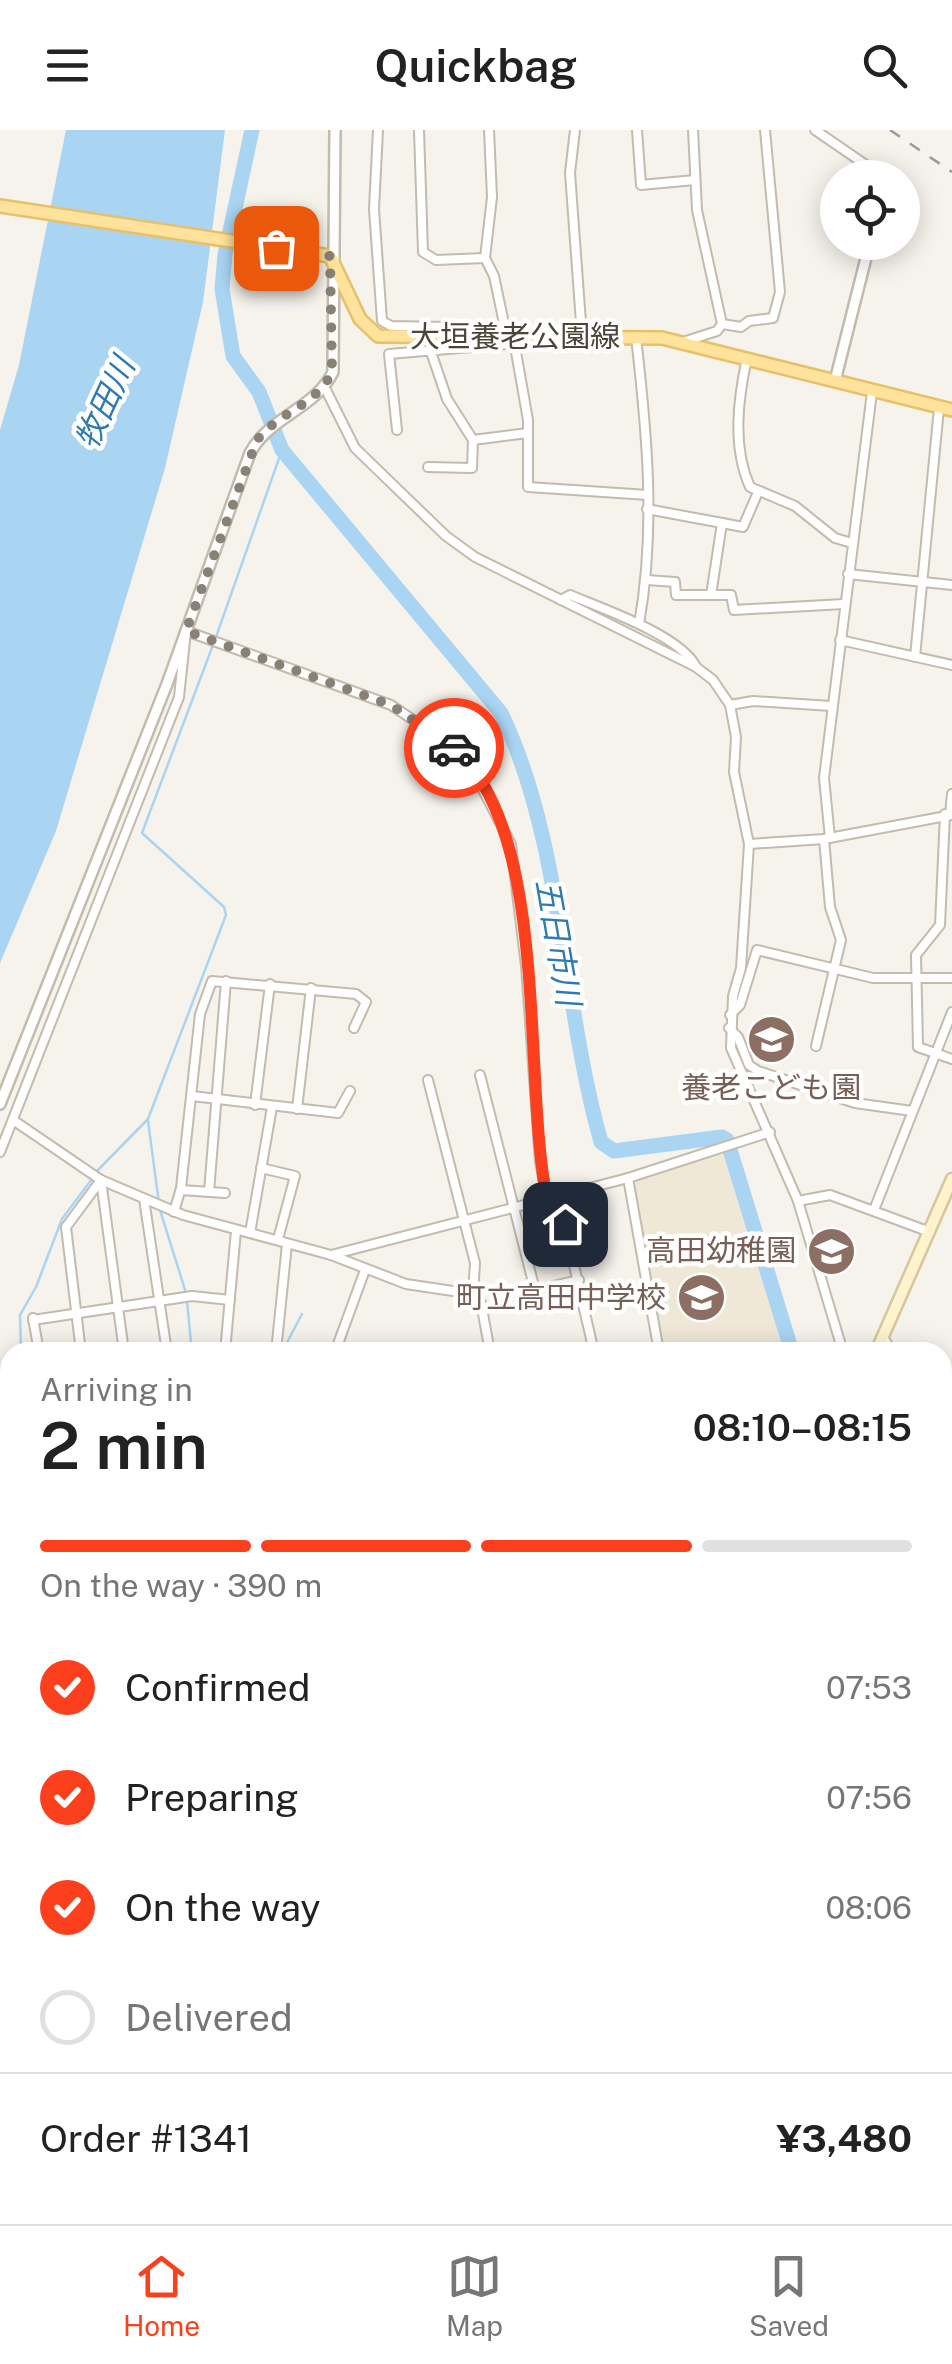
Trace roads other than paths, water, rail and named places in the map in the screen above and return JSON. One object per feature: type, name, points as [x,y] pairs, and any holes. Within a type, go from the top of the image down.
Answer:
[{"type":"main road","points":[[0,206],[330,256]]},
{"type":"main road","name":"大垣養老公園線","points":[[330,256],[360,320],[378,336],[509,332],[683,342],[872,392],[948,407]]},
{"type":"main road","points":[[881,1342],[951,1182]]},
{"type":"street","points":[[0,1104],[257,440],[277,419],[325,388],[335,352],[330,256],[335,130]]},
{"type":"street","points":[[378,130],[374,209],[382,321],[391,326],[509,332]]},
{"type":"street","points":[[419,130],[423,252],[436,260],[485,258]]},
{"type":"street","points":[[489,130],[492,197],[485,258],[494,276],[509,332],[528,433],[528,487],[648,496]]},
{"type":"street","points":[[575,130],[570,174],[582,336]]},
{"type":"street","points":[[637,130],[641,184],[695,180]]},
{"type":"street","points":[[692,130],[697,210],[722,324]]},
{"type":"street","points":[[722,324],[740,327],[749,321],[773,318],[780,292],[765,130]]},
{"type":"street","points":[[816,130],[859,160]]},
{"type":"street","points":[[835,381],[865,260]]},
{"type":"street","points":[[683,342],[717,330],[722,324]]},
{"type":"street","points":[[397,430],[389,354],[507,344],[509,332]]},
{"type":"street","points":[[636,337],[648,496],[647,580],[638,624]]},
{"type":"street","points":[[428,467],[472,468],[473,440],[447,399],[432,352]]},
{"type":"street","points":[[748,358],[739,393],[744,474],[758,492],[795,506],[835,538],[852,543]]},
{"type":"street","points":[[325,388],[355,448],[446,536],[475,557],[696,666],[713,680],[730,705],[736,737],[734,772],[749,844],[741,968],[730,1015],[734,1064],[770,1132],[798,1200],[840,1342]]},
{"type":"street","points":[[816,1046],[841,940],[830,907],[824,778],[872,392]]},
{"type":"street","points":[[915,657],[948,407]]},
{"type":"street","points":[[473,440],[528,433]]},
{"type":"street","points":[[647,509],[744,527],[758,492]]},
{"type":"street","points":[[711,595],[722,523]]},
{"type":"street","points":[[848,574],[952,585]]},
{"type":"street","points":[[647,580],[675,582],[676,595],[731,595],[734,610],[844,604]]},
{"type":"street","points":[[561,600],[570,595],[638,624],[692,657],[696,666]]},
{"type":"street","points":[[0,1152],[180,697],[186,631]]},
{"type":"street","points":[[186,631],[391,705],[455,748],[470,765],[511,844],[526,966],[540,1162],[547,1199]]},
{"type":"street","points":[[840,640],[952,665]]},
{"type":"street","points":[[730,705],[753,701],[831,706]]},
{"type":"street","points":[[952,794],[940,925],[916,955],[918,1046],[952,1060]]},
{"type":"street","points":[[749,844],[827,838],[949,815]]},
{"type":"street","points":[[730,1015],[740,1005],[757,950],[872,978],[952,978]]},
{"type":"street","points":[[174,1212],[180,1190],[200,1014],[212,981],[356,994],[366,1002],[354,1028]]},
{"type":"street","points":[[209,1192],[226,981]]},
{"type":"street","points":[[255,1105],[270,984]]},
{"type":"street","points":[[297,1109],[312,988]]},
{"type":"street","points":[[874,1210],[952,1012]]},
{"type":"street","points":[[730,1028],[738,1037],[749,1065],[758,1071],[855,1103],[912,1111]]},
{"type":"street","points":[[480,1075],[536,1290],[579,1280]]},
{"type":"street","points":[[428,1080],[475,1263],[472,1294]]},
{"type":"street","points":[[192,1096],[338,1112],[350,1091]]},
{"type":"street","points":[[250,1233],[272,1106]]},
{"type":"street","points":[[13,1120],[101,1180],[174,1212],[330,1255],[406,1284],[472,1294],[481,1303],[488,1342]]},
{"type":"street","points":[[330,1255],[628,1178],[770,1132]]},
{"type":"street","points":[[261,1168],[295,1176],[282,1242],[277,1342]]},
{"type":"street","points":[[628,1178],[658,1342]]},
{"type":"street","points":[[101,1180],[122,1342]]},
{"type":"street","points":[[79,1342],[66,1227],[101,1180]]},
{"type":"street","points":[[180,1190],[225,1193]]},
{"type":"street","points":[[798,1200],[830,1195],[930,1232]]},
{"type":"street","points":[[558,1196],[592,1342]]},
{"type":"street","points":[[144,1199],[165,1342]]},
{"type":"street","points":[[227,1342],[236,1231]]},
{"type":"street","points":[[339,1342],[365,1270]]},
{"type":"street","points":[[37,1342],[33,1318],[192,1296],[230,1300]]},
{"type":"street","points":[[883,1337],[886,1342]]},
{"type":"water","name":"牧田川","points":[[66,130],[225,130],[203,302],[165,468],[56,831],[0,963],[0,430],[19,365]]},
{"type":"waterway","name":"五日市川","points":[[252,130],[225,254],[222,289],[233,356],[259,392],[282,450],[501,713],[521,763],[550,869],[588,1090],[601,1142],[614,1151],[722,1137],[727,1140],[789,1342]]},
{"type":"waterway","points":[[216,637],[282,450]]},
{"type":"waterway","points":[[96,1172],[148,1119],[226,915],[224,907],[142,833],[213,645]]},
{"type":"waterway","points":[[148,1121],[159,1203]]},
{"type":"waterway","points":[[21,1342],[20,1315],[36,1287],[62,1219],[92,1179]]},
{"type":"waterway","points":[[160,1210],[186,1293]]},
{"type":"waterway","points":[[187,1301],[191,1342]]},
{"type":"waterway","points":[[287,1342],[302,1314]]},
{"type":"railway","points":[[890,130],[952,172]]},
{"type":"place","name":"養老こども園","points":[[771,1039]]},
{"type":"place","name":"高田幼稚園","points":[[831,1251]]},
{"type":"place","name":"町立高田中学校","points":[[701,1298]]}]
